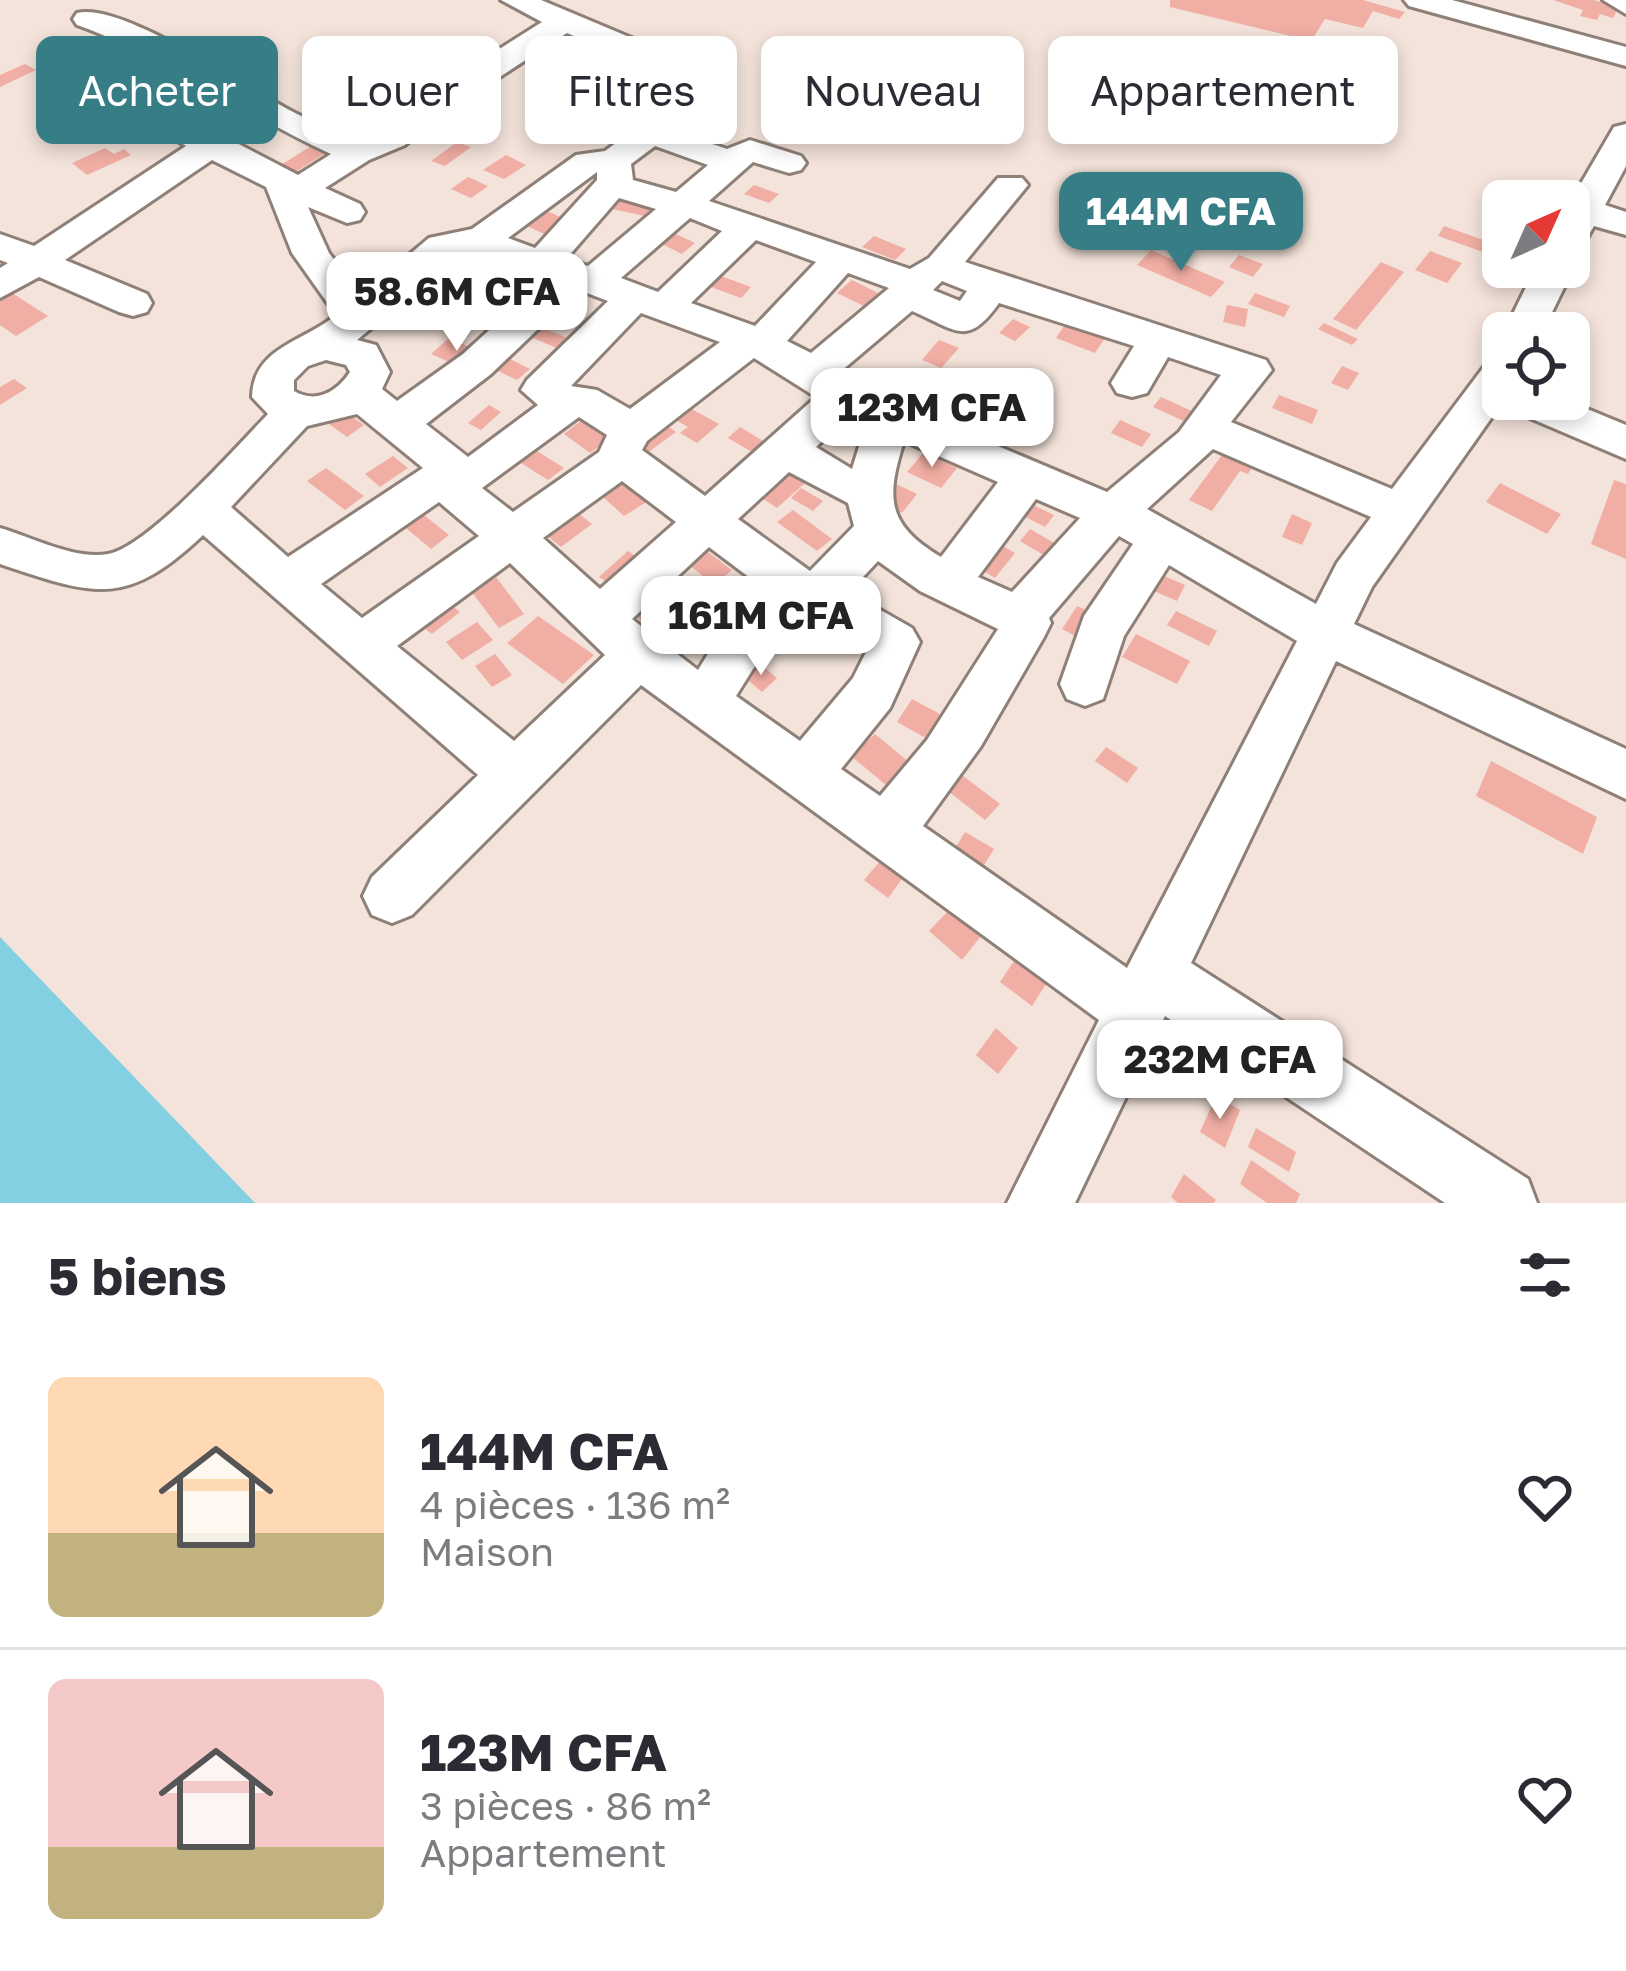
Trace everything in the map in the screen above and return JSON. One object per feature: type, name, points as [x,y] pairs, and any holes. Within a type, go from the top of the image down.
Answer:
[{"type":"street","points":[[516,0],[602,36]]},
{"type":"street","points":[[1419,0],[1626,57]]},
{"type":"street","points":[[88,19],[134,36]]},
{"type":"street","points":[[291,184],[393,138],[565,20]]},
{"type":"street","points":[[278,117],[357,153]]},
{"type":"street","points":[[569,274],[612,173],[651,133],[731,162]]},
{"type":"street","points":[[1590,199],[1626,134]]},
{"type":"street","points":[[206,144],[347,212]]},
{"type":"street","points":[[0,286],[210,146]]},
{"type":"street","points":[[789,163],[749,151],[731,162],[680,206],[569,274],[477,364],[378,408],[296,411],[273,398],[273,376],[294,356],[325,346],[442,246],[461,239],[480,241],[569,274],[756,341],[890,417],[1113,512],[1325,633],[1626,775]]},
{"type":"street","points":[[480,241],[588,162],[680,206],[923,282],[967,319],[991,287],[1156,344],[1252,370],[1239,380],[1194,442],[1113,512],[1020,617]]},
{"type":"street","points":[[291,184],[298,226],[325,274],[360,315]]},
{"type":"street","points":[[598,620],[784,447],[828,384],[1010,185]]},
{"type":"street","points":[[1590,224],[1626,224]]},
{"type":"street","points":[[286,583],[447,474],[473,476],[527,436],[556,396],[651,303],[690,278],[751,225]]},
{"type":"street","points":[[0,246],[36,266],[133,304]]},
{"type":"street","points":[[361,645],[514,539],[756,341],[841,258]]},
{"type":"street","points":[[1132,383],[1156,344]]},
{"type":"street","points":[[325,346],[352,349],[368,363],[378,408],[638,655],[885,829],[1146,992],[1504,1203]]},
{"type":"street","points":[[477,364],[520,388],[582,400],[616,455],[807,592],[895,642],[872,693],[806,773]]},
{"type":"street","points":[[0,546],[109,573],[144,559],[296,411]]},
{"type":"street","points":[[1040,1203],[1354,576],[1398,510],[1482,414]]},
{"type":"street","points":[[885,829],[928,784],[1027,622],[893,551],[875,512],[872,474],[890,417]]},
{"type":"street","points":[[1578,420],[1626,443]]},
{"type":"street","points":[[1204,428],[1398,510]]},
{"type":"street","points":[[527,436],[616,455]]},
{"type":"street","points":[[784,447],[875,512]]},
{"type":"street","points":[[949,582],[984,529],[1031,476]]},
{"type":"street","points":[[202,506],[286,583],[513,772]]},
{"type":"street","points":[[705,702],[735,654],[807,592],[875,512]]},
{"type":"street","points":[[1085,684],[1101,630],[1162,539]]},
{"type":"street","points":[[392,896],[513,772],[638,655]]},
{"type":"water","points":[[0,937],[255,1203],[0,1203]]},
{"type":"building","points":[[1170,0],[1363,0],[1405,12],[1399,19],[1373,11],[1363,28],[1325,19],[1314,36],[1290,36],[1170,7]]},
{"type":"building","points":[[1553,0],[1593,0],[1619,7],[1613,18],[1600,14],[1597,20]]},
{"type":"building","points":[[25,64],[36,70],[0,87],[0,75]]},
{"type":"building","points":[[454,144],[471,147],[445,166],[431,161]]},
{"type":"building","points":[[313,145],[327,152],[294,173],[279,166]]},
{"type":"building","points":[[105,148],[114,154],[124,149],[131,155],[87,175],[72,163]]},
{"type":"building","points":[[506,155],[526,165],[504,179],[483,170]]},
{"type":"building","points":[[468,177],[488,186],[471,198],[451,189]]},
{"type":"building","points":[[754,185],[779,194],[769,203],[744,194]]},
{"type":"building","points":[[619,200],[652,207],[645,216],[612,209]]},
{"type":"building","points":[[538,207],[565,219],[544,234],[518,222]]},
{"type":"building","points":[[1444,226],[1482,240],[1482,252],[1438,236]]},
{"type":"building","points":[[667,230],[695,243],[682,254],[654,240]]},
{"type":"building","points":[[874,236],[906,249],[895,260],[862,247]]},
{"type":"building","points":[[1151,250],[1225,282],[1211,297],[1137,265]]},
{"type":"building","points":[[1430,251],[1462,263],[1447,283],[1415,270]]},
{"type":"building","points":[[1239,255],[1263,264],[1253,277],[1229,267]]},
{"type":"building","points":[[459,262],[476,268],[449,293],[432,287]]},
{"type":"building","points":[[1381,262],[1404,272],[1356,330],[1333,319]]},
{"type":"building","points":[[490,268],[505,274],[487,290],[472,283]]},
{"type":"building","points":[[710,272],[751,287],[741,298],[700,283]]},
{"type":"building","points":[[852,280],[878,293],[864,306],[837,293]]},
{"type":"building","points":[[12,293],[48,316],[16,336],[0,325],[0,301]]},
{"type":"building","points":[[1255,293],[1290,306],[1284,317],[1248,304]]},
{"type":"building","points":[[422,305],[444,318],[429,328],[407,314]]},
{"type":"building","points":[[1227,305],[1248,309],[1245,327],[1223,322]]},
{"type":"building","points":[[1013,319],[1030,327],[1015,341],[999,333]]},
{"type":"building","points":[[1068,320],[1107,335],[1095,353],[1056,338]]},
{"type":"building","points":[[1324,323],[1358,339],[1352,345],[1318,329]]},
{"type":"building","points":[[543,328],[570,339],[559,349],[533,338]]},
{"type":"building","points":[[449,338],[483,353],[465,369],[431,354]]},
{"type":"building","points":[[939,340],[959,348],[941,368],[922,360]]},
{"type":"building","points":[[506,357],[530,369],[517,380],[492,368]]},
{"type":"building","points":[[1342,366],[1359,373],[1348,390],[1331,383]]},
{"type":"building","points":[[913,368],[949,386],[937,398],[901,380]]},
{"type":"building","points":[[14,379],[27,388],[0,405],[0,387]]},
{"type":"building","points":[[1279,395],[1318,410],[1312,424],[1272,408]]},
{"type":"building","points":[[1161,397],[1196,413],[1188,423],[1153,407]]},
{"type":"building","points":[[489,405],[501,412],[481,430],[468,423]]},
{"type":"building","points":[[690,408],[719,424],[697,443],[680,433],[688,427],[676,420]]},
{"type":"building","points":[[345,412],[364,425],[347,437],[329,424]]},
{"type":"building","points":[[583,419],[610,438],[590,453],[564,434]]},
{"type":"building","points":[[1120,420],[1151,434],[1142,447],[1111,433]]},
{"type":"building","points":[[662,422],[676,432],[643,456],[628,445]]},
{"type":"building","points":[[740,427],[768,444],[757,455],[728,438]]},
{"type":"building","points":[[1227,448],[1256,461],[1248,474],[1240,471],[1212,511],[1189,500]]},
{"type":"building","points":[[537,451],[564,468],[548,480],[521,463]]},
{"type":"building","points":[[924,452],[957,468],[941,488],[907,472]]},
{"type":"building","points":[[393,456],[408,468],[380,487],[365,474]]},
{"type":"building","points":[[326,468],[364,496],[345,510],[307,481]]},
{"type":"building","points":[[786,471],[805,483],[777,508],[759,496]]},
{"type":"building","points":[[616,473],[648,501],[624,516],[593,488]]},
{"type":"building","points":[[1614,480],[1626,484],[1626,559],[1591,544]]},
{"type":"building","points":[[1500,483],[1561,514],[1547,534],[1486,502]]},
{"type":"building","points":[[896,484],[917,494],[902,513],[881,502]]},
{"type":"building","points":[[801,488],[823,501],[813,511],[791,498]]},
{"type":"building","points":[[1023,500],[1054,515],[1045,527],[1014,511]]},
{"type":"building","points":[[570,507],[592,524],[561,547],[539,529]]},
{"type":"building","points":[[793,510],[832,539],[817,551],[777,522]]},
{"type":"building","points":[[1292,514],[1312,523],[1302,545],[1282,537]]},
{"type":"building","points":[[424,515],[449,535],[431,549],[406,528]]},
{"type":"building","points":[[1030,529],[1068,551],[1057,563],[1020,541]]},
{"type":"building","points":[[996,542],[1015,553],[995,578],[975,566]]},
{"type":"building","points":[[704,549],[732,570],[714,585],[687,563]]},
{"type":"building","points":[[628,551],[647,564],[618,589],[599,577]]},
{"type":"building","points":[[1148,569],[1185,585],[1177,601],[1140,585]]},
{"type":"building","points":[[496,577],[524,614],[499,628],[471,591]]},
{"type":"building","points":[[661,589],[683,607],[655,631],[632,613]]},
{"type":"building","points":[[443,599],[460,612],[432,634],[415,621]]},
{"type":"building","points":[[1077,606],[1101,617],[1085,641],[1062,629]]},
{"type":"building","points":[[1176,611],[1217,631],[1209,646],[1167,625]]},
{"type":"building","points":[[538,616],[594,655],[563,684],[507,643]]},
{"type":"building","points":[[809,619],[841,636],[829,652],[797,635]]},
{"type":"building","points":[[477,622],[493,640],[462,660],[446,642]]},
{"type":"building","points":[[1136,634],[1190,661],[1177,684],[1122,657]]},
{"type":"building","points":[[495,654],[512,675],[492,687],[475,666]]},
{"type":"building","points":[[760,664],[777,678],[762,692],[744,677]]},
{"type":"building","points":[[912,699],[949,719],[933,742],[897,722]]},
{"type":"building","points":[[875,734],[915,767],[892,790],[851,756]]},
{"type":"building","points":[[1106,747],[1138,768],[1127,783],[1095,761]]},
{"type":"building","points":[[1491,761],[1597,817],[1583,854],[1476,796]]},
{"type":"building","points":[[958,772],[1000,804],[985,820],[944,788]]},
{"type":"building","points":[[965,832],[994,849],[979,873],[951,855]]},
{"type":"building","points":[[881,860],[904,876],[888,898],[864,880]]},
{"type":"building","points":[[949,910],[981,936],[962,960],[929,931]]},
{"type":"building","points":[[1014,961],[1046,984],[1032,1006],[1000,982]]},
{"type":"building","points":[[996,1028],[1018,1048],[998,1074],[976,1055]]},
{"type":"building","points":[[1216,1096],[1240,1110],[1225,1148],[1200,1132]]},
{"type":"building","points":[[1256,1128],[1296,1152],[1289,1172],[1248,1147]]},
{"type":"building","points":[[1251,1160],[1300,1194],[1296,1203],[1267,1203],[1240,1184]]},
{"type":"building","points":[[1184,1174],[1214,1203],[1178,1203],[1171,1197]]}]
